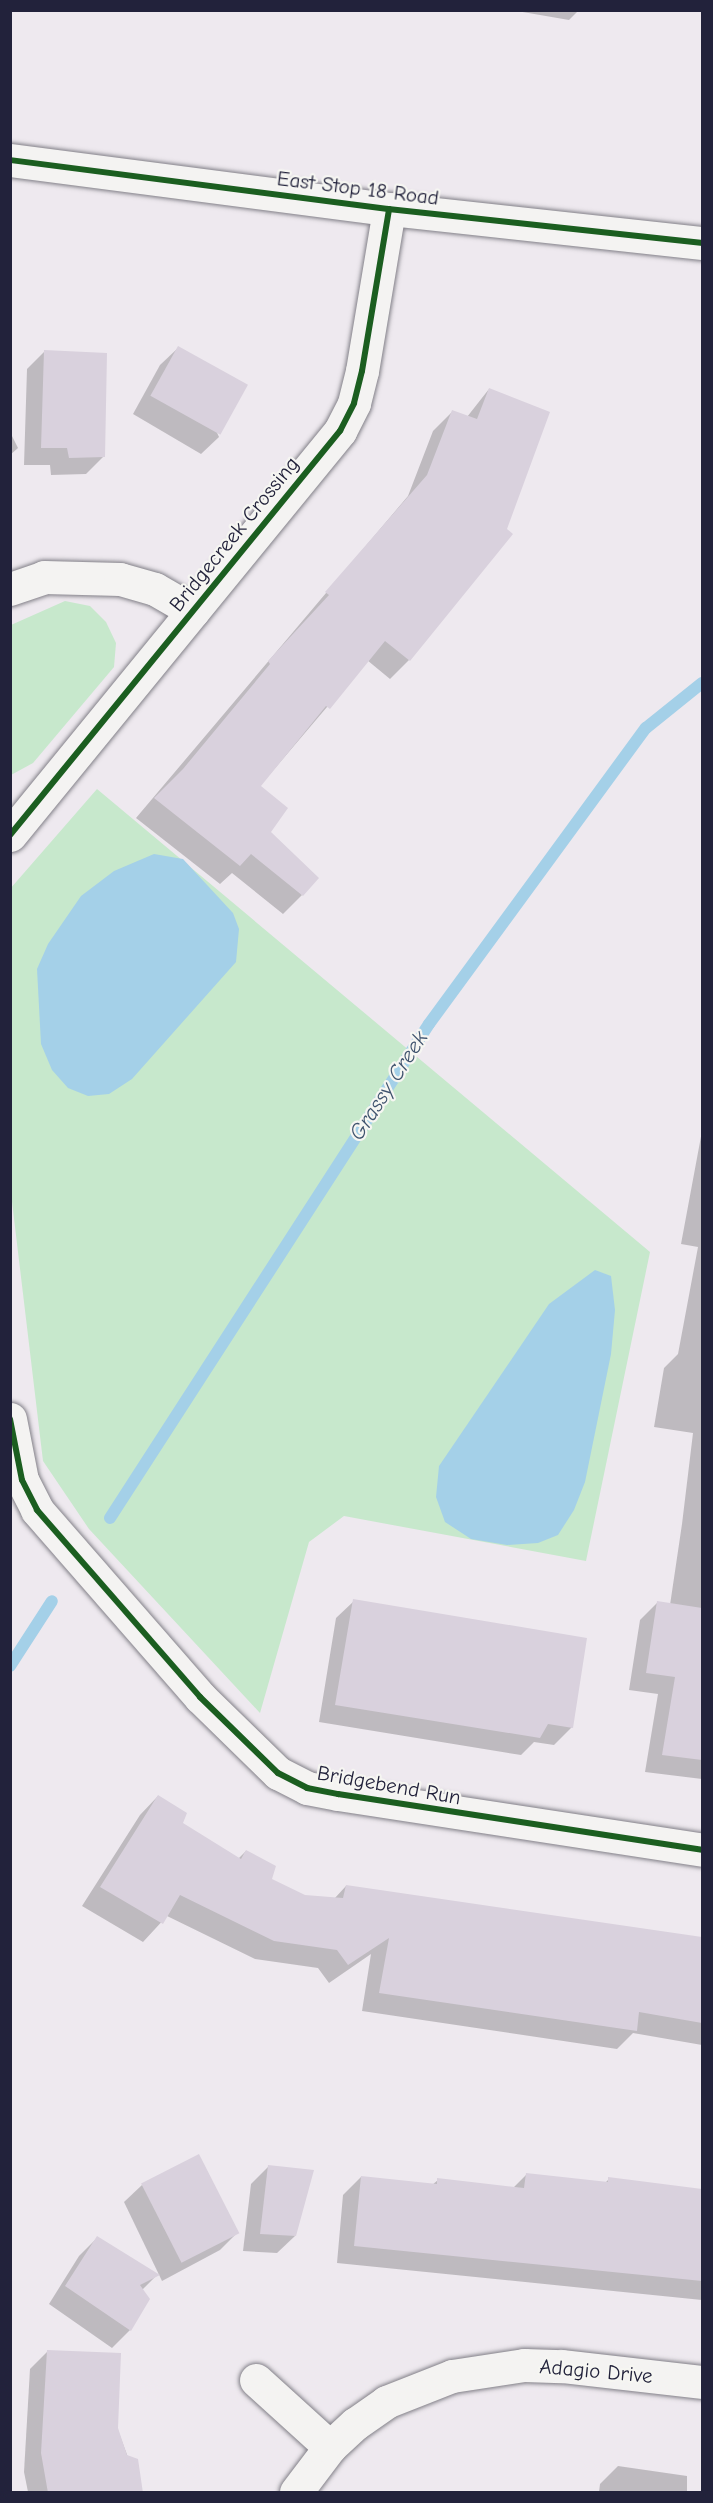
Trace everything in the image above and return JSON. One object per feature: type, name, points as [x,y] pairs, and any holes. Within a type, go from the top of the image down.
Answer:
[{"type":"street","name":"East Stop 18 Road","points":[[10,160],[389,209],[702,243]]},
{"type":"street","name":"Bridgecreek Crossing","points":[[10,835],[340,431],[354,403],[371,325],[389,209]]},
{"type":"street","points":[[10,589],[44,577],[120,579],[155,589],[193,611]]},
{"type":"street","name":"Bridgebend Run","points":[[10,1419],[22,1480],[37,1510],[250,1750],[278,1773],[307,1788],[702,1850]]},
{"type":"street","name":"Adagio Drive","points":[[296,2493],[330,2447],[386,2402],[452,2376],[524,2365],[562,2366],[702,2382]]},
{"type":"street","points":[[256,2380],[330,2447]]},
{"type":"green space","points":[[65,601],[90,606],[106,622],[116,643],[114,667],[33,763],[11,775],[11,625]]},
{"type":"green space","points":[[97,789],[650,1252],[586,1561],[344,1516],[309,1542],[260,1713],[89,1529],[43,1461],[10,1185],[10,889]]},
{"type":"water","points":[[154,854],[183,859],[233,913],[239,929],[236,962],[132,1079],[109,1094],[88,1096],[68,1088],[52,1070],[41,1044],[37,969],[48,944],[81,896],[114,871]]},
{"type":"water","points":[[595,1270],[611,1276],[615,1310],[611,1354],[585,1482],[574,1510],[558,1535],[538,1543],[507,1545],[471,1539],[445,1522],[436,1497],[439,1466],[549,1304]]},
{"type":"building","points":[[178,346],[248,385],[220,435],[150,396]]},
{"type":"building","points":[[44,350],[107,353],[105,457],[69,458],[67,448],[41,448]]},
{"type":"building","points":[[489,388],[550,412],[507,529],[513,534],[410,661],[385,641],[330,709],[326,706],[261,786],[288,808],[271,832],[319,878],[303,896],[251,854],[240,866],[154,798],[183,769],[270,664],[268,661],[329,595],[325,592],[427,475],[452,410],[477,419]]},
{"type":"building","points":[[353,1599],[587,1638],[573,1728],[548,1724],[540,1738],[335,1705]]},
{"type":"building","points":[[657,1601],[702,1608],[702,1760],[662,1755],[675,1677],[646,1673]]},
{"type":"building","points":[[158,1795],[187,1813],[183,1823],[241,1859],[246,1850],[276,1866],[272,1879],[305,1895],[343,1898],[346,1885],[702,1937],[702,2023],[639,2012],[637,2031],[379,1993],[389,1938],[348,1965],[337,1950],[274,1941],[180,1895],[163,1924],[100,1887]]},
{"type":"building","points":[[199,2154],[239,2233],[181,2263],[141,2184]]},
{"type":"building","points":[[268,2165],[314,2170],[296,2236],[260,2234]]},
{"type":"building","points":[[526,2173],[608,2182],[608,2177],[702,2189],[702,2281],[354,2246],[361,2176],[437,2184],[437,2178],[524,2188]]},
{"type":"building","points":[[97,2236],[160,2275],[140,2285],[150,2299],[131,2331],[65,2286]]},
{"type":"building","points":[[47,2350],[121,2353],[118,2428],[127,2455],[138,2459],[143,2493],[48,2493],[41,2453]]},
{"type":"waterway","name":"Grassy Creek","points":[[110,1518],[429,1024],[646,728],[702,683]]},
{"type":"waterway","name":"Grassy Creek","points":[[10,1666],[52,1601]]},
{"type":"cycle path","points":[[10,160],[389,209],[702,243]]},
{"type":"cycle path","points":[[10,835],[340,431],[354,403],[362,371],[389,209]]},
{"type":"cycle path","points":[[10,1419],[22,1480],[37,1510],[200,1697],[278,1773],[307,1788],[338,1794],[702,1850]]}]
